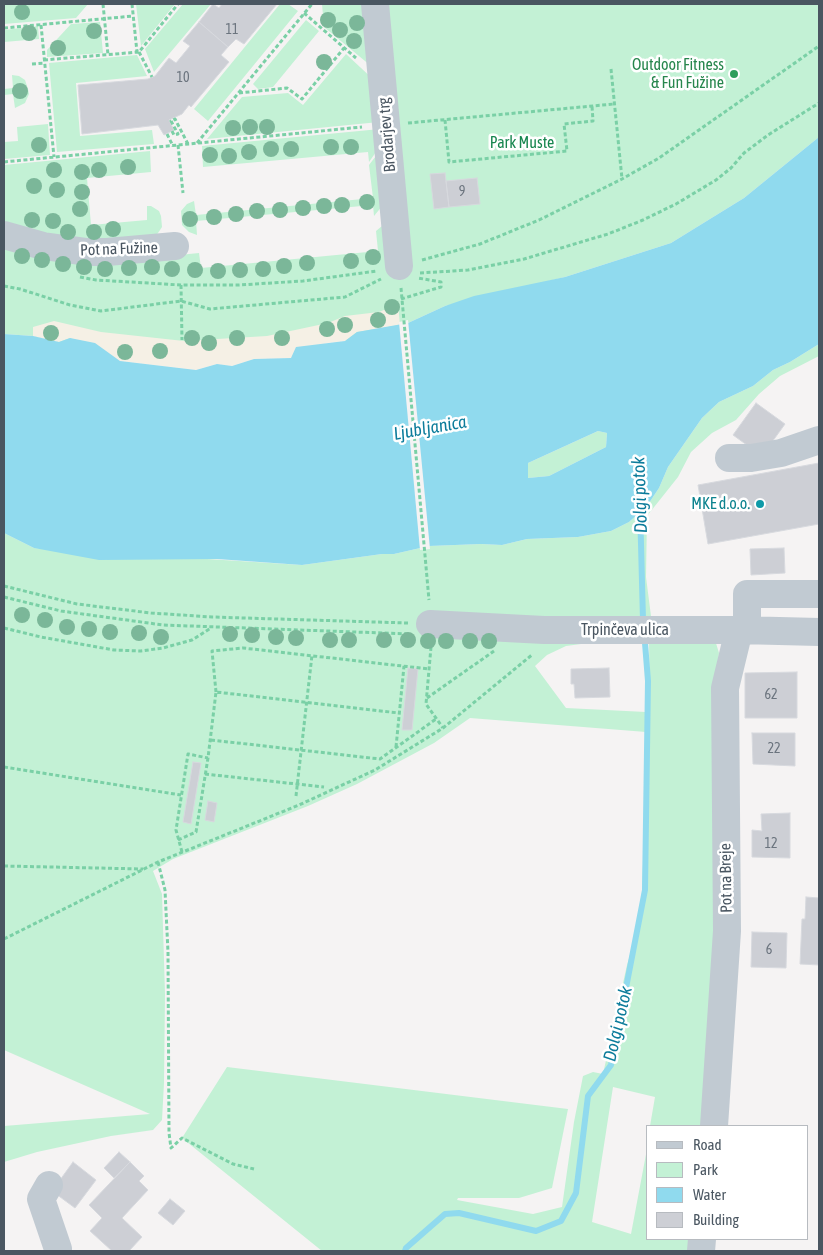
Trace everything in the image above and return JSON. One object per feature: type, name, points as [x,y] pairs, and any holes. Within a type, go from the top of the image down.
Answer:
[{"type":"street","name":"Brodarjev trg","points":[[375,4],[386,125],[411,272]]},
{"type":"street","name":"Pot na Fužine","points":[[4,235],[43,246],[87,252],[175,246]]},
{"type":"street","points":[[729,458],[750,458],[781,453],[819,440]]},
{"type":"street","name":"Pot na Breje","points":[[714,1125],[727,931],[725,688],[743,630],[747,594],[819,594]]},
{"type":"street","name":"Trpinčeva ulica","points":[[420,631],[743,630],[819,632]]},
{"type":"street","points":[[48,1185],[41,1199],[58,1250]]},
{"type":"path","points":[[103,4],[108,55]]},
{"type":"path","points":[[132,4],[138,52],[152,77]]},
{"type":"path","points":[[32,64],[44,61],[138,52],[178,4]]},
{"type":"path","points":[[197,143],[312,4]]},
{"type":"path","points":[[304,13],[382,81]]},
{"type":"path","points":[[4,28],[133,16]]},
{"type":"path","points":[[41,24],[54,157]]},
{"type":"path","points":[[411,272],[539,220],[622,179],[659,158],[819,46]]},
{"type":"path","points":[[238,93],[287,88],[302,99],[344,48]]},
{"type":"path","points":[[611,68],[622,179]]},
{"type":"path","points":[[411,272],[434,274],[468,270],[524,258],[608,234],[643,220],[676,204],[716,180],[731,168],[744,153],[768,135],[819,103]]},
{"type":"path","points":[[4,162],[614,104]]},
{"type":"path","points":[[445,120],[449,162],[567,151],[564,124],[593,121],[592,106]]},
{"type":"path","points":[[172,131],[174,136],[178,134],[171,121],[175,119],[188,144]]},
{"type":"path","points":[[167,134],[173,146]]},
{"type":"path","points":[[178,145],[182,193]]},
{"type":"path","points":[[4,286],[20,289],[70,305],[102,311],[181,301],[210,309],[345,297],[381,279],[380,271],[303,281],[239,285],[181,285],[96,280],[78,277]]},
{"type":"path","points":[[411,272],[441,282],[441,286],[401,300],[427,569],[420,631],[429,669],[426,704],[443,728]]},
{"type":"path","points":[[181,285],[182,340]]},
{"type":"path","points":[[4,586],[77,604],[151,613],[420,631]]},
{"type":"path","points":[[4,597],[61,611],[164,625],[420,631]]},
{"type":"path","points":[[4,628],[114,650],[140,651],[163,648],[192,640],[212,627]]},
{"type":"path","points":[[178,840],[196,832],[211,740],[216,692],[212,652],[243,648],[429,669]]},
{"type":"path","points":[[426,698],[497,649]]},
{"type":"path","points":[[4,939],[158,862],[300,805],[375,770],[443,728],[537,650]]},
{"type":"path","points":[[296,796],[312,655]]},
{"type":"path","points":[[396,747],[404,666]]},
{"type":"path","points":[[216,692],[399,713]]},
{"type":"path","points":[[211,740],[380,759],[436,719]]},
{"type":"path","points":[[182,852],[176,830],[188,754],[208,758]]},
{"type":"path","points":[[4,767],[181,796]]},
{"type":"path","points":[[205,774],[324,787]]},
{"type":"path","points":[[158,862],[165,890],[168,952],[169,1133],[171,1148],[182,1138],[232,1164],[254,1169]]},
{"type":"path","points":[[4,866],[144,869]]},
{"type":"green space","points":[[4,4],[88,4],[76,18],[4,24]]},
{"type":"green space","points":[[136,4],[175,4],[141,46]]},
{"type":"green space","points":[[183,4],[211,4],[154,72],[145,49]]},
{"type":"green space","points":[[280,4],[288,4],[298,11],[208,121],[194,109]]},
{"type":"green space","name":"Park Muste","points":[[322,4],[819,4],[819,137],[744,198],[671,243],[565,277],[445,306],[408,323],[345,341],[59,342],[33,336],[4,334],[4,245],[129,260],[199,253],[201,268],[378,251],[376,231],[382,226],[383,205],[374,216],[373,205],[196,221],[197,235],[189,232],[182,225],[181,211],[187,204],[194,201],[196,215],[373,198],[369,165],[382,148],[381,145],[369,162],[368,152],[203,167],[202,146],[380,129],[379,122],[207,139],[242,97],[288,93],[303,105],[346,54],[375,81],[371,66],[324,27]]},
{"type":"green space","points":[[306,20],[319,31],[273,87],[258,89],[253,84]]},
{"type":"green space","points":[[100,22],[103,53],[47,57],[47,50],[71,24]]},
{"type":"green space","points":[[38,26],[39,39],[4,42],[4,30]]},
{"type":"green space","points":[[137,55],[147,76],[76,83],[80,136],[152,130],[154,144],[57,152],[49,63]]},
{"type":"green space","points":[[12,75],[19,76],[25,80],[29,94],[25,103],[15,108],[13,94],[4,95],[4,89],[13,88]]},
{"type":"green space","points":[[48,124],[50,155],[4,159],[4,142],[18,141],[17,127]]},
{"type":"green space","points":[[150,151],[151,172],[87,178],[91,225],[147,220],[147,206],[151,206],[159,211],[161,216],[162,227],[156,236],[87,243],[4,224],[4,165]]},
{"type":"green space","points":[[819,344],[819,356],[780,376],[759,394],[736,420],[712,433],[691,452],[678,477],[647,516],[646,577],[652,624],[596,642],[566,646],[547,655],[535,666],[566,708],[646,712],[646,732],[470,718],[434,743],[357,784],[308,806],[173,859],[153,871],[162,894],[165,994],[162,1120],[153,1130],[111,1136],[37,1152],[4,1162],[4,1126],[150,1114],[4,1050],[4,533],[34,548],[302,565],[394,554],[429,546],[502,545],[527,539],[578,537],[611,531],[629,522],[647,506],[659,488],[668,467],[702,418],[719,402],[753,386],[773,370]]},
{"type":"green space","points":[[598,431],[607,433],[606,447],[549,476],[528,478],[528,463]]},
{"type":"green space","points":[[649,637],[715,640],[719,653],[716,679],[716,896],[703,1125],[650,1125],[655,1097],[613,1087],[592,1222],[631,1234],[646,1154],[646,1240],[691,1240],[689,1251],[322,1251],[182,1138],[227,1067],[568,1109],[552,1188],[519,1198],[458,1198],[457,1200],[533,1214],[562,1207],[574,1122],[583,1076],[593,1072],[603,1074],[627,965],[641,918],[650,733]]},
{"type":"sand","points":[[398,304],[400,325],[357,332],[345,341],[327,343],[291,358],[254,359],[232,366],[217,364],[196,370],[120,361],[70,338],[59,342],[33,336],[33,327],[54,321],[101,332],[184,341],[267,336],[328,323],[345,316],[379,312]]},
{"type":"water","name":"Ljubljanica","points":[[819,137],[819,344],[773,370],[753,386],[719,402],[702,418],[668,467],[659,488],[647,506],[629,522],[611,531],[578,537],[527,539],[502,545],[429,546],[394,554],[302,565],[217,559],[99,560],[34,548],[4,533],[4,334],[33,336],[59,342],[70,338],[95,343],[120,361],[196,370],[217,364],[232,366],[254,359],[291,358],[296,347],[345,341],[357,332],[408,323],[445,306],[474,296],[565,277],[671,243],[744,198]],"holes":[[[598,431],[607,433],[606,447],[549,476],[528,478],[528,463]]]},
{"type":"pier","points":[[408,320],[430,549],[420,550],[399,322]]},
{"type":"building","points":[[213,4],[219,8],[222,4],[277,4],[244,44],[236,39],[228,47],[199,22]]},
{"type":"building","points":[[199,22],[228,47],[221,55],[229,62],[191,107],[189,105],[182,114],[169,120],[174,130],[164,135],[158,125],[82,134],[78,85],[148,79],[155,76],[169,58],[176,63],[190,46],[183,41]]},
{"type":"building","points":[[445,173],[449,207],[434,209],[430,174]]},
{"type":"building","points":[[477,178],[480,204],[449,207],[446,181]]},
{"type":"building","points":[[756,403],[785,424],[762,456],[733,435]]},
{"type":"building","name":"MKE d.o.o.","points":[[819,463],[819,524],[708,544],[698,485]]},
{"type":"building","points":[[784,548],[785,573],[751,575],[750,549]]},
{"type":"building","points":[[408,668],[418,669],[412,730],[402,730]]},
{"type":"building","points":[[609,668],[610,697],[575,698],[574,684],[571,684],[571,669]]},
{"type":"building","points":[[797,672],[797,718],[745,718],[745,673]]},
{"type":"building","points":[[752,733],[795,733],[795,766],[753,764]]},
{"type":"building","points":[[193,762],[201,763],[191,824],[183,822]]},
{"type":"building","points":[[208,801],[217,803],[214,822],[205,820]]},
{"type":"building","points":[[790,813],[790,858],[752,857],[752,830],[762,831],[761,814]]},
{"type":"building","points":[[806,897],[819,898],[819,965],[800,964],[802,919],[805,919]]},
{"type":"building","points":[[752,932],[787,933],[786,968],[751,967]]},
{"type":"building","points":[[119,1152],[130,1162],[114,1178],[104,1168]]},
{"type":"building","points":[[73,1162],[96,1180],[75,1208],[52,1191]]},
{"type":"building","points":[[130,1162],[144,1176],[139,1181],[148,1190],[122,1218],[142,1237],[129,1251],[112,1251],[90,1231],[102,1218],[89,1205]]},
{"type":"building","points":[[170,1199],[185,1211],[173,1225],[158,1213]]},
{"type":"waterway","name":"Dolgi potok","points":[[640,506],[643,620]]},
{"type":"waterway","name":"Dolgi potok","points":[[405,1251],[406,1248],[445,1214],[459,1213],[536,1231],[561,1221],[576,1193],[588,1096],[611,1065],[645,890],[648,681],[645,643]]},
{"type":"place","name":"Outdoor Fitness & Fun Fužine","points":[[734,74]]},
{"type":"place","name":"MKE d.o.o.","points":[[760,504]]}]
